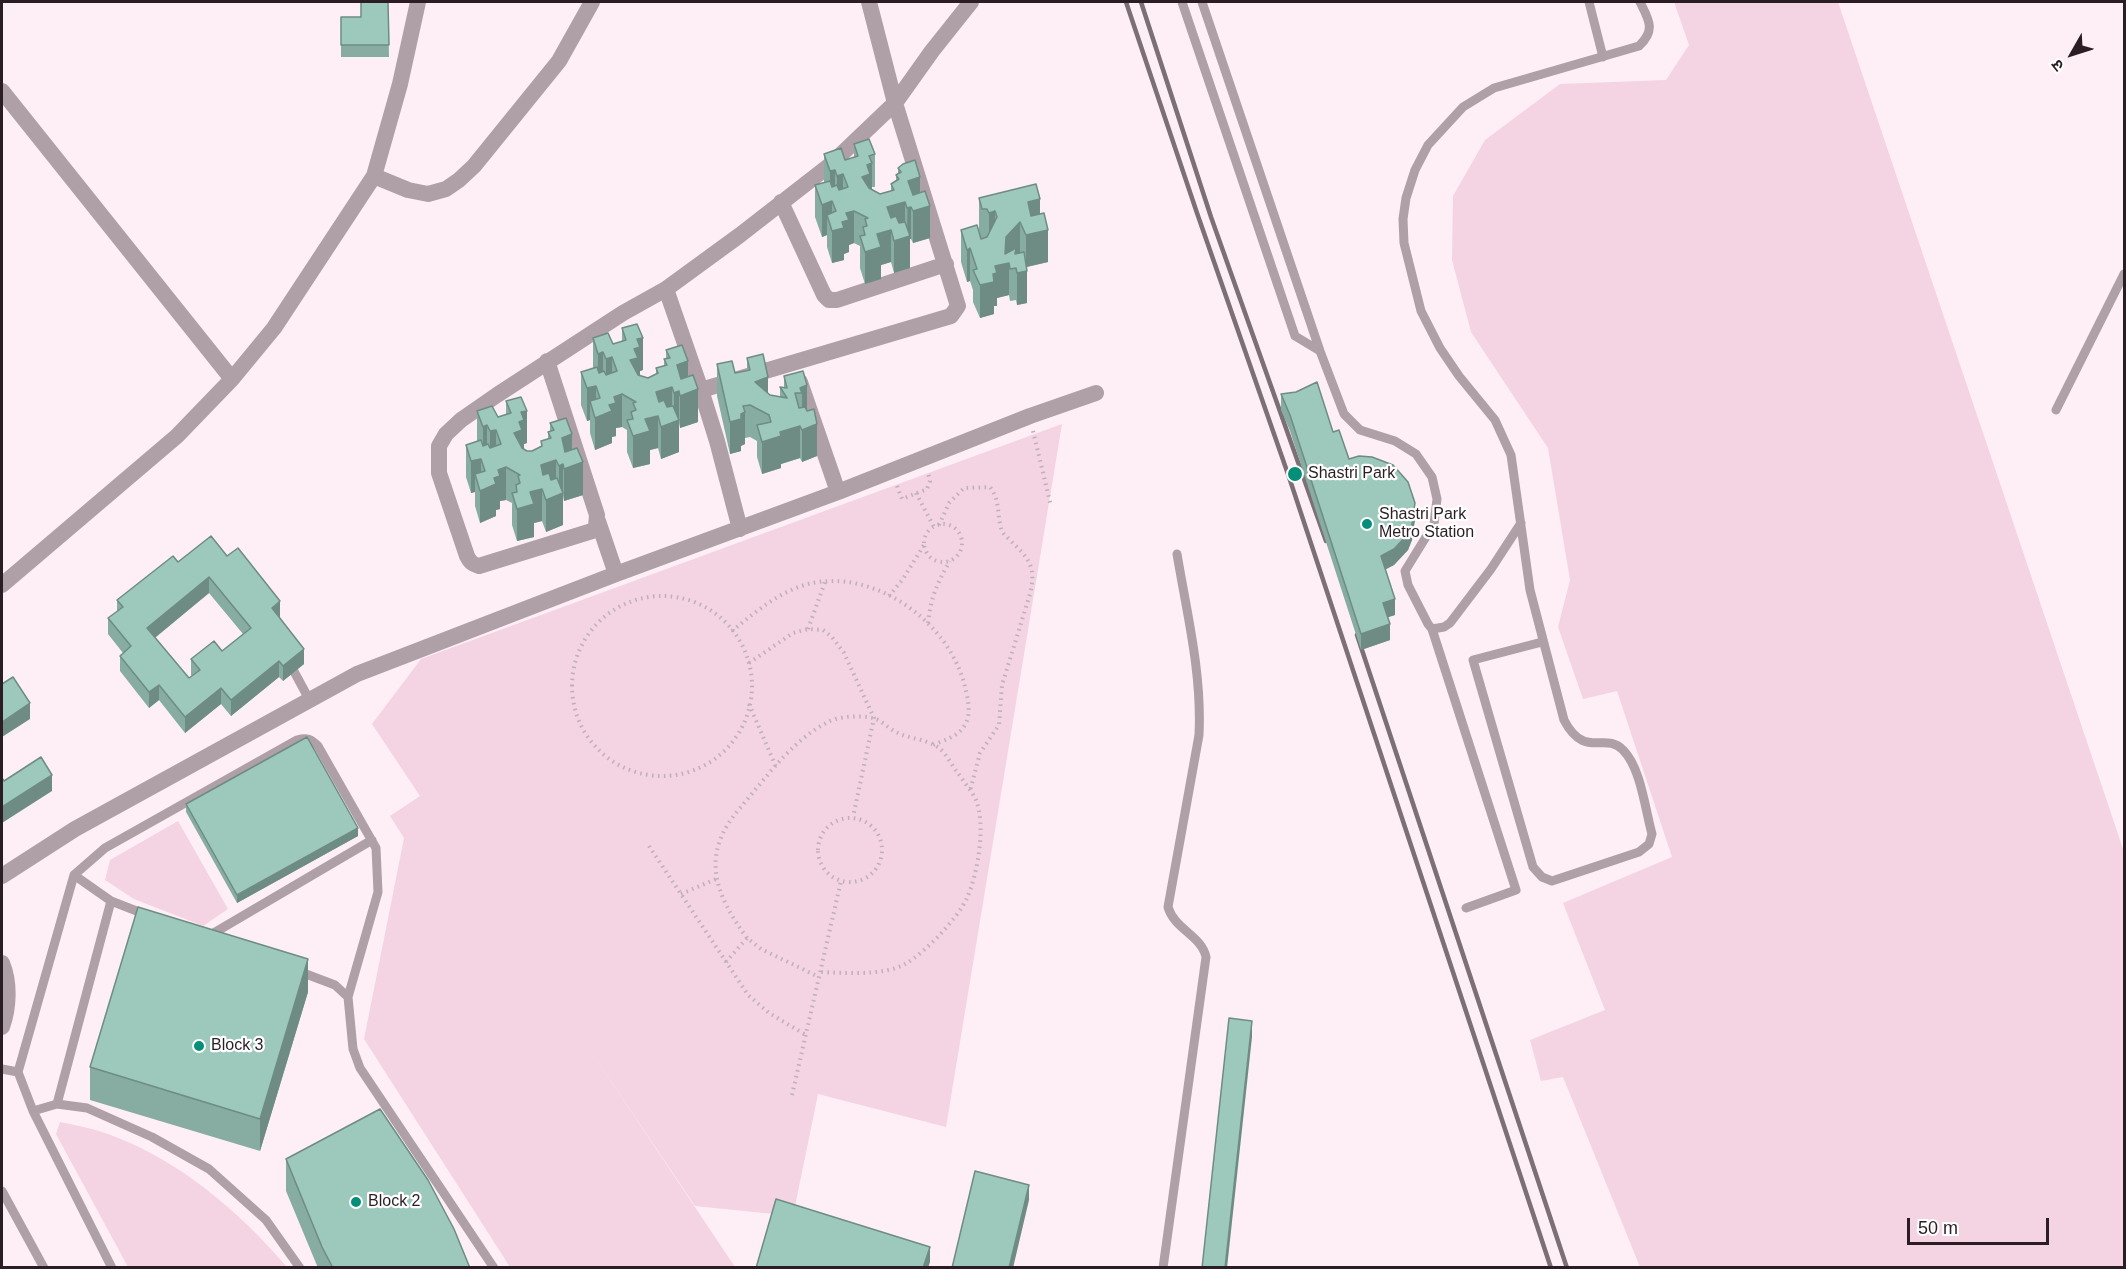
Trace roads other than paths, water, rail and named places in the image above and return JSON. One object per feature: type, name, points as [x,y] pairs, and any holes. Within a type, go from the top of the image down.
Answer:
[{"type":"street","points":[[2,585],[177,436],[232,379],[274,328],[374,176],[400,84],[418,2]]},
{"type":"street","points":[[374,176],[408,190],[428,194],[446,189],[459,180],[474,166],[559,61],[592,2]]},
{"type":"street","points":[[702,390],[951,315],[958,306],[895,103],[869,2]]},
{"type":"street","points":[[598,522],[592,531],[479,566],[474,565],[467,555],[439,473],[439,446],[446,434],[461,420],[547,361],[666,289],[830,165],[895,103],[971,2]]},
{"type":"street","points":[[2,91],[232,379]]},
{"type":"street","points":[[781,202],[824,295],[829,300],[837,300],[946,264]]},
{"type":"street","points":[[666,289],[702,390],[740,529]]},
{"type":"street","points":[[547,361],[616,574]]},
{"type":"street","points":[[793,362],[838,492]]},
{"type":"street","points":[[2,876],[75,829],[357,674],[616,574],[838,492],[1030,416],[1096,393]]},
{"type":"street","points":[[2,963],[6,973],[7,1000],[2,1027]]},
{"type":"lane","points":[[1182,2],[1295,336],[1320,351]]},
{"type":"lane","points":[[1202,2],[1320,351],[1344,414],[1360,430],[1395,441],[1416,454],[1432,477],[1437,498],[1434,524],[1405,571],[1408,585],[1432,629],[1516,890],[1466,908]]},
{"type":"lane","points":[[1589,2],[1603,57]]},
{"type":"lane","points":[[1542,642],[1473,660],[1533,867],[1542,877],[1552,881],[1639,852],[1649,844],[1652,834],[1634,765],[1621,748],[1612,743],[1581,741],[1571,734],[1564,720],[1530,590],[1511,455],[1495,420],[1459,376],[1440,348],[1421,311],[1404,243],[1404,208],[1415,170],[1428,145],[1463,107],[1494,88],[1639,46],[1648,37],[1649,21],[1640,2]]},
{"type":"lane","points":[[2056,410],[2124,274]]},
{"type":"lane","points":[[1432,629],[1444,627],[1450,623],[1491,569],[1521,523]]},
{"type":"lane","points":[[1163,1268],[1206,957],[1204,949],[1176,923],[1168,907],[1199,735],[1200,709],[1199,681],[1177,554]]},
{"type":"lane","points":[[283,651],[310,701]]},
{"type":"lane","points":[[112,1268],[33,1111],[18,1072],[74,875],[105,848],[304,738],[312,740],[318,746],[376,848],[378,892],[348,997],[353,1049],[360,1068],[494,1268]]},
{"type":"lane","points":[[207,937],[372,840]]},
{"type":"lane","points":[[74,875],[111,901],[154,917]]},
{"type":"lane","points":[[57,1104],[111,901]]},
{"type":"lane","points":[[196,933],[218,941]]},
{"type":"lane","points":[[292,969],[335,985],[348,997]]},
{"type":"lane","points":[[2,1069],[18,1072]]},
{"type":"lane","points":[[33,1111],[57,1104],[87,1108],[152,1137],[209,1170],[266,1220],[300,1268]]},
{"type":"lane","points":[[2,1191],[44,1268]]},
{"type":"railway","points":[[1126,2],[1289,477],[1551,1268]]},
{"type":"railway","points":[[1141,2],[1211,217],[1326,541]]},
{"type":"railway","points":[[1357,635],[1567,1268]]},
{"type":"place","name":"Shastri Park","points":[[1295,474]]},
{"type":"place","name":"Shastri Park Metro Station","points":[[1367,524]]},
{"type":"place","name":"Block 3","points":[[199,1046]]},
{"type":"place","name":"Block 2","points":[[356,1202]]}]
